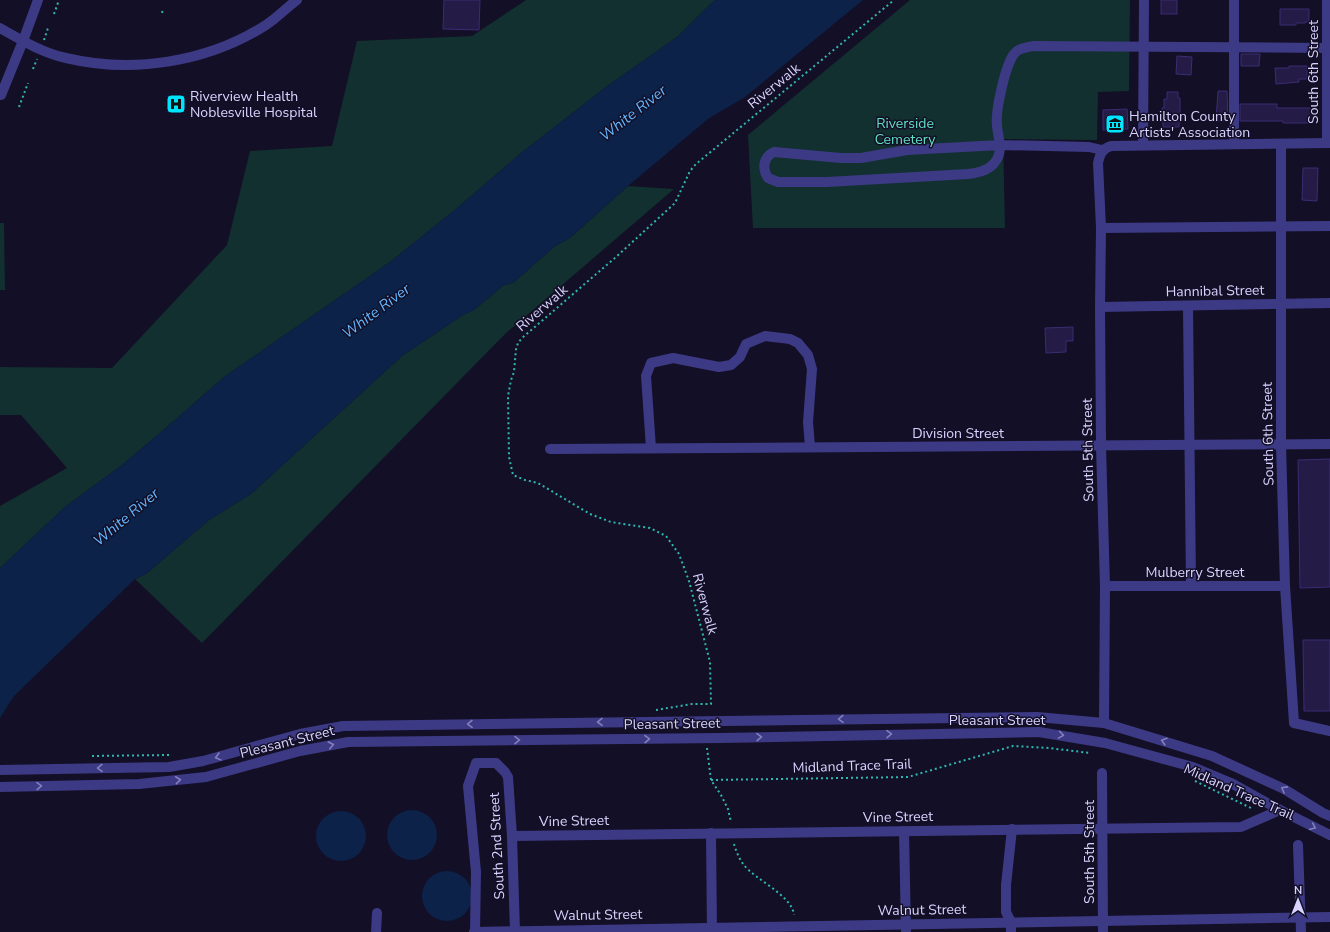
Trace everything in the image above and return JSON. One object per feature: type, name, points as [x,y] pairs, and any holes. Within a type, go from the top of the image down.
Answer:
[{"type":"street","points":[[1,95],[38,0]]},
{"type":"street","points":[[0,28],[23,41],[66,58],[95,63],[129,66],[171,61],[204,54],[237,41],[266,24],[297,0]]},
{"type":"street","points":[[1143,145],[1144,0]]},
{"type":"street","points":[[1234,0],[1234,144]]},
{"type":"street","name":"South 6th Street","points":[[1327,0],[1329,48],[1328,143]]},
{"type":"street","points":[[1328,143],[1143,145],[1111,146],[1102,150],[1089,147],[1000,144],[907,150],[861,158],[841,158],[774,152],[767,158],[764,168],[768,178],[778,182],[827,182],[968,174],[984,171],[995,162],[1000,152],[1000,144],[997,125],[1003,82],[1010,61],[1014,54],[1022,48],[1033,46],[1329,48]]},
{"type":"street","name":"South 6th Street","points":[[1280,144],[1281,445],[1285,586],[1294,723],[1330,731]]},
{"type":"street","name":"South 5th Street","points":[[1102,150],[1098,163],[1098,177],[1101,228],[1101,446],[1105,586],[1104,723]]},
{"type":"street","points":[[1101,228],[1330,226]]},
{"type":"street","name":"Hannibal Street","points":[[1100,307],[1330,304]]},
{"type":"street","points":[[1188,306],[1191,586]]},
{"type":"street","points":[[651,448],[646,376],[651,364],[673,358],[719,367],[732,365],[740,357],[746,344],[765,336],[790,339],[798,343],[808,355],[812,369],[808,422],[810,447]]},
{"type":"street","name":"Division Street","points":[[550,449],[1330,444]]},
{"type":"street","name":"Mulberry Street","points":[[1105,586],[1285,586]]},
{"type":"street","name":"Pleasant Street","points":[[0,770],[169,767],[203,761],[300,734],[343,726],[1037,717],[1104,723],[1212,756],[1284,788],[1330,816]]},
{"type":"street","name":"Pleasant Street","points":[[0,786],[139,784],[206,777],[300,751],[348,742],[720,738],[1039,732],[1105,743],[1193,767],[1231,783],[1280,810],[1330,834]]},
{"type":"street","name":"South 2nd Street","points":[[475,932],[476,872],[468,786],[476,763],[496,763],[508,777],[512,836],[515,931]]},
{"type":"street","name":"South 5th Street","points":[[1102,772],[1103,932]]},
{"type":"street","name":"Vine Street","points":[[512,836],[1241,827],[1280,810]]},
{"type":"street","points":[[1011,927],[1006,912],[1006,885],[1012,829]]},
{"type":"street","points":[[904,831],[906,928]]},
{"type":"street","points":[[711,833],[712,930]]},
{"type":"street","points":[[1298,845],[1301,932]]},
{"type":"street","points":[[376,932],[377,913]]},
{"type":"street","name":"Walnut Street","points":[[475,932],[712,930],[795,926],[906,928],[1011,927],[1103,921],[1330,917]]},
{"type":"path","points":[[54,14],[59,0]]},
{"type":"path","name":"Riverwalk","points":[[712,704],[710,662],[690,581],[679,554],[666,536],[650,528],[611,522],[590,514],[538,483],[513,475],[509,457],[508,396],[514,372],[516,349],[522,338],[675,204],[690,171],[696,164],[894,0]]},
{"type":"path","points":[[44,41],[48,28]]},
{"type":"path","points":[[33,69],[38,55]]},
{"type":"path","points":[[19,107],[28,83]]},
{"type":"path","name":"Midland Trace Trail","points":[[711,780],[908,777],[1013,746],[1050,748],[1097,754]]},
{"type":"path","points":[[707,748],[711,780],[728,809],[736,852],[744,865],[790,904],[794,911],[795,926]]},
{"type":"path","name":"Midland Trace Trail","points":[[1191,779],[1267,816]]},
{"type":"green space","points":[[526,0],[715,0],[677,37],[606,87],[521,153],[456,209],[390,262],[224,377],[122,465],[65,507],[0,568],[0,506],[67,468],[21,415],[0,415],[0,367],[112,368],[227,245],[250,151],[332,146],[357,41],[472,36]]},
{"type":"green space","name":"Riverside Cemetery","points":[[910,0],[1130,0],[1129,91],[1098,92],[1097,140],[1003,139],[1005,228],[753,228],[748,135]]},
{"type":"green space","points":[[628,186],[674,189],[505,334],[202,643],[135,579],[146,574],[209,520],[251,494],[402,356],[463,315],[474,310],[504,285],[513,283],[555,246],[570,238]]},
{"type":"green space","points":[[0,223],[4,223],[5,290],[0,290]]},
{"type":"water","name":"White River","points":[[715,0],[863,0],[745,97],[708,119],[628,186],[570,238],[555,246],[513,283],[504,285],[474,310],[463,315],[402,356],[251,494],[209,520],[146,574],[135,579],[14,696],[0,718],[0,568],[65,507],[122,465],[224,377],[390,262],[456,209],[521,153],[606,87],[677,37]]},
{"type":"water","points":[[407,810],[417,810],[430,817],[437,830],[437,840],[430,853],[417,860],[407,860],[398,856],[391,849],[387,840],[387,830],[391,821],[398,814]]},
{"type":"water","points":[[336,811],[346,811],[359,818],[366,831],[366,841],[359,854],[346,861],[336,861],[327,857],[320,850],[316,841],[316,831],[320,822],[327,815]]},
{"type":"water","points":[[442,871],[452,871],[465,878],[472,891],[472,901],[465,914],[452,921],[442,921],[433,917],[426,910],[422,901],[422,891],[426,882],[433,875]]},
{"type":"building","points":[[444,0],[480,0],[479,30],[443,29]]},
{"type":"building","points":[[1161,0],[1177,0],[1177,14],[1161,14]]},
{"type":"building","points":[[1280,9],[1309,9],[1309,22],[1296,23],[1296,25],[1280,25]]},
{"type":"building","points":[[1241,54],[1260,54],[1259,66],[1241,66]]},
{"type":"building","points":[[1177,56],[1192,57],[1191,75],[1176,74]]},
{"type":"building","points":[[1289,66],[1307,66],[1307,79],[1299,79],[1299,82],[1276,84],[1275,68],[1289,68]]},
{"type":"building","points":[[1218,91],[1227,91],[1228,121],[1216,121]]},
{"type":"building","points":[[1167,92],[1178,92],[1178,98],[1180,98],[1179,127],[1163,127],[1162,108],[1164,108],[1164,99],[1167,99]]},
{"type":"building","points":[[1240,104],[1277,104],[1277,108],[1313,108],[1313,123],[1240,121]]},
{"type":"building","name":"Hamilton County Artists' Association","points":[[1127,109],[1128,129],[1103,130],[1103,110]]},
{"type":"building","points":[[1303,168],[1318,168],[1317,201],[1302,200]]},
{"type":"building","points":[[1073,327],[1073,341],[1066,341],[1066,352],[1046,353],[1045,328]]},
{"type":"building","points":[[1330,459],[1330,587],[1300,588],[1298,460]]},
{"type":"building","points":[[1303,640],[1330,640],[1330,711],[1304,711]]},
{"type":"place","name":"Riverview Health Noblesville Hospital","points":[[176,104]]},
{"type":"place","name":"Hamilton County Artists' Association","points":[[1115,124]]}]
